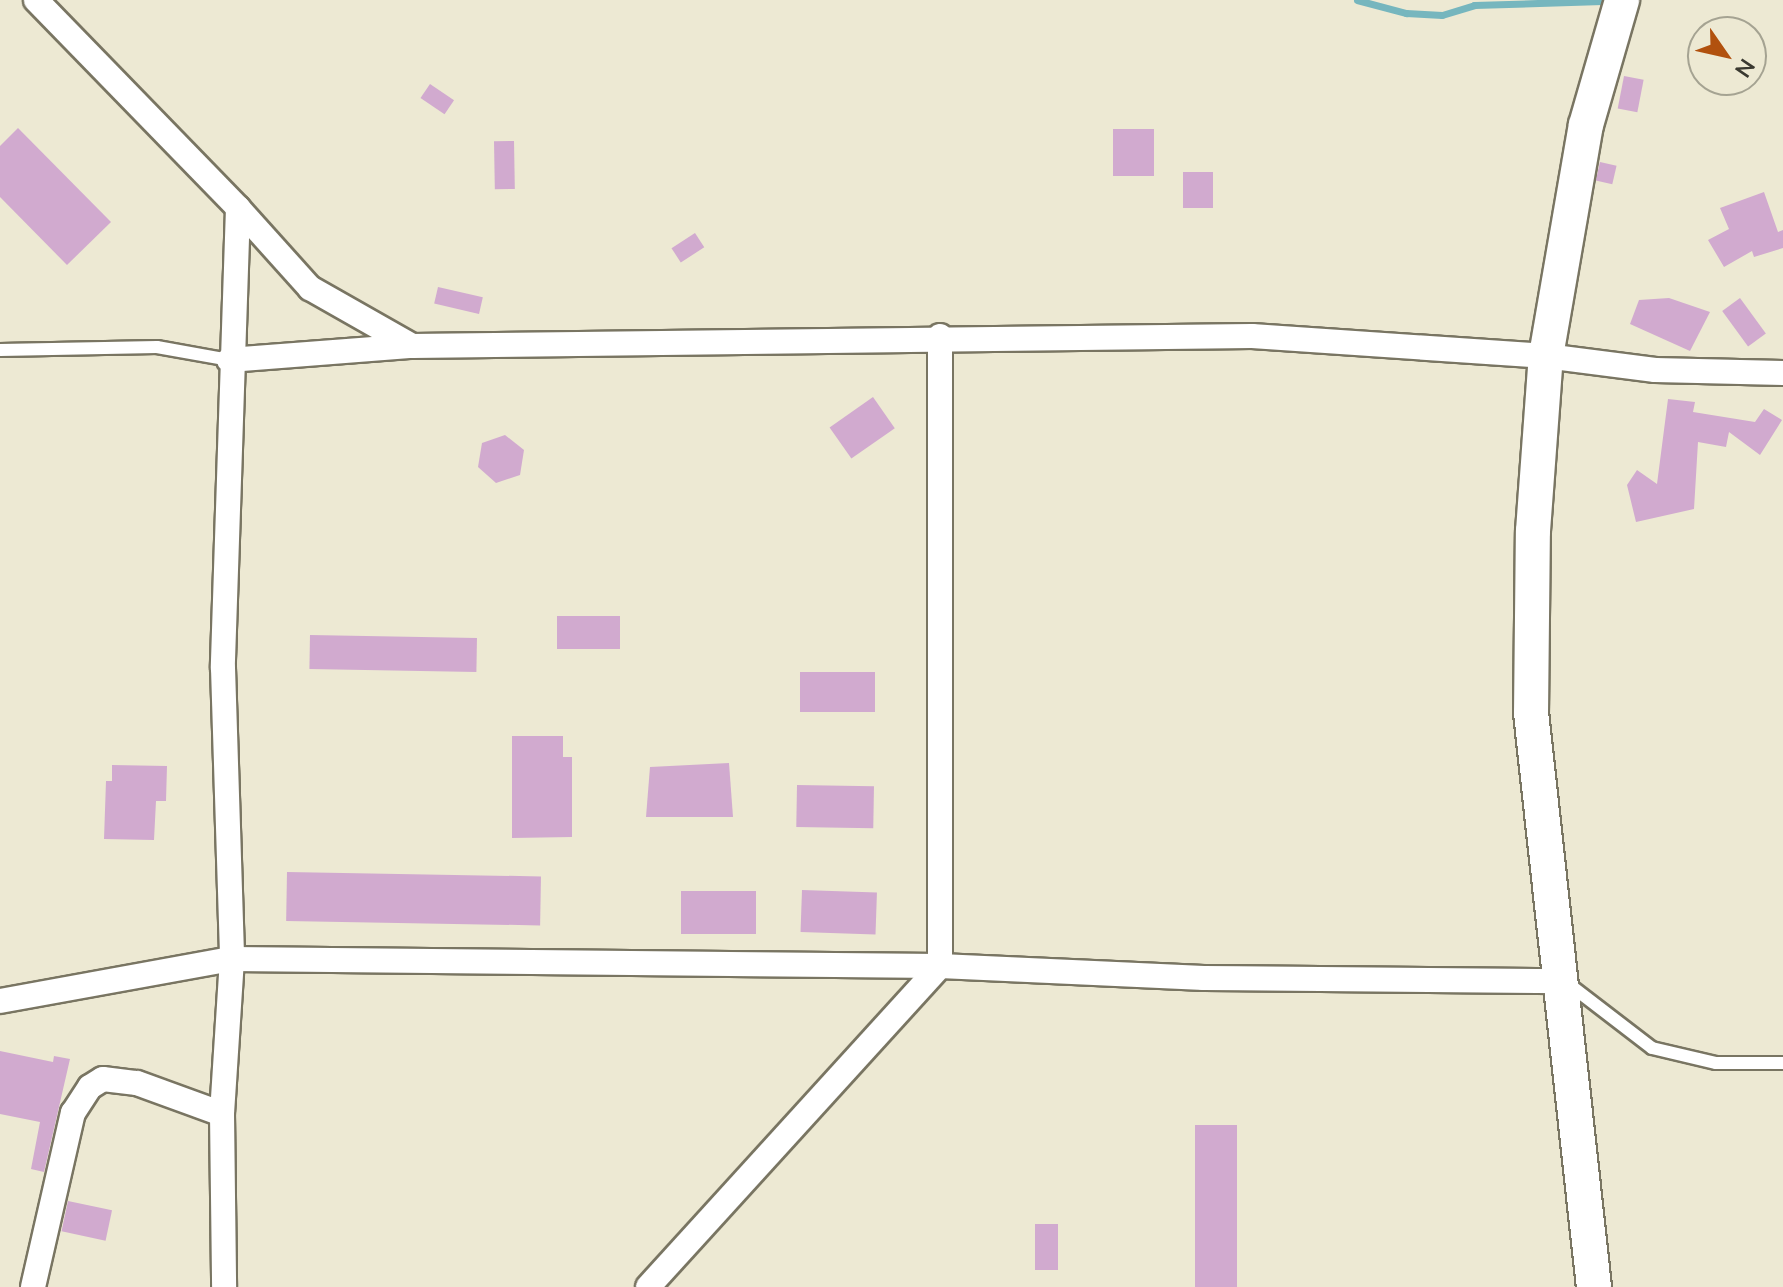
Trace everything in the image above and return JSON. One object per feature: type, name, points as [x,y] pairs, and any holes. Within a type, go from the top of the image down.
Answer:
[{"type":"main road","points":[[1594,1287],[1564,981],[1543,857],[1531,713],[1533,531],[1546,356],[1586,125],[1622,0]]},
{"type":"street","points":[[33,2],[238,208],[310,288],[412,346]]},
{"type":"street","points":[[224,1287],[222,1114],[232,959],[223,668],[229,360],[238,208]]},
{"type":"street","points":[[648,1287],[940,966],[940,336]]},
{"type":"street","points":[[229,360],[412,346],[940,336],[1252,336],[1546,356],[1655,370],[1783,373]]},
{"type":"street","points":[[0,1001],[232,959],[940,966],[1204,978],[1564,981]]},
{"type":"street","points":[[33,1287],[73,1113],[90,1087],[103,1079],[137,1083],[222,1114]]},
{"type":"lane","points":[[0,350],[157,347],[229,360]]},
{"type":"lane","points":[[1564,981],[1652,1048],[1716,1063],[1783,1063]]},
{"type":"building","points":[[1624,76],[1644,80],[1637,112],[1618,108]]},
{"type":"building","points":[[430,84],[454,100],[445,114],[420,98]]},
{"type":"building","points":[[18,128],[111,222],[67,265],[0,197],[0,146]]},
{"type":"building","points":[[1113,129],[1154,129],[1154,176],[1113,176]]},
{"type":"building","points":[[494,141],[514,141],[515,189],[495,189]]},
{"type":"building","points":[[1600,162],[1617,166],[1612,184],[1596,181]]},
{"type":"building","points":[[1183,172],[1213,172],[1213,208],[1183,208]]},
{"type":"building","points":[[1764,192],[1778,232],[1783,230],[1783,248],[1754,257],[1752,251],[1724,267],[1708,240],[1729,229],[1720,208]]},
{"type":"building","points":[[695,233],[704,247],[681,263],[672,248]]},
{"type":"building","points":[[438,287],[483,297],[479,314],[434,304]]},
{"type":"building","points":[[1669,298],[1710,312],[1690,351],[1630,324],[1639,300]]},
{"type":"building","points":[[1740,298],[1766,334],[1748,347],[1722,311]]},
{"type":"building","points":[[873,397],[895,428],[851,459],[830,427]]},
{"type":"building","points":[[1668,399],[1695,402],[1693,412],[1755,422],[1764,409],[1782,420],[1760,455],[1729,432],[1726,447],[1698,442],[1694,509],[1636,522],[1627,485],[1637,470],[1657,484]]},
{"type":"building","points":[[505,435],[524,450],[520,475],[496,483],[478,467],[482,443]]},
{"type":"building","points":[[557,616],[620,616],[620,649],[557,649]]},
{"type":"building","points":[[310,635],[477,638],[476,672],[309,669]]},
{"type":"building","points":[[800,672],[875,672],[875,712],[800,712]]},
{"type":"building","points":[[512,736],[563,736],[563,757],[572,757],[572,837],[512,838]]},
{"type":"building","points":[[729,763],[733,817],[646,817],[650,767]]},
{"type":"building","points":[[112,765],[167,766],[166,801],[156,801],[154,840],[104,839],[106,781],[112,781]]},
{"type":"building","points":[[797,785],[874,786],[873,828],[796,827]]},
{"type":"building","points":[[287,872],[541,876],[540,925],[286,921]]},
{"type":"building","points":[[802,890],[877,893],[875,935],[801,932]]},
{"type":"building","points":[[681,891],[756,891],[756,934],[681,934]]},
{"type":"building","points":[[0,1051],[53,1062],[54,1056],[70,1059],[44,1172],[31,1169],[40,1122],[0,1114]]},
{"type":"building","points":[[1195,1125],[1237,1125],[1237,1287],[1195,1287]]},
{"type":"building","points":[[68,1201],[112,1210],[106,1241],[62,1231]]},
{"type":"building","points":[[1035,1224],[1058,1224],[1058,1270],[1035,1270]]},
{"type":"waterway","points":[[1357,0],[1406,13],[1442,15],[1474,5],[1602,1]]}]
